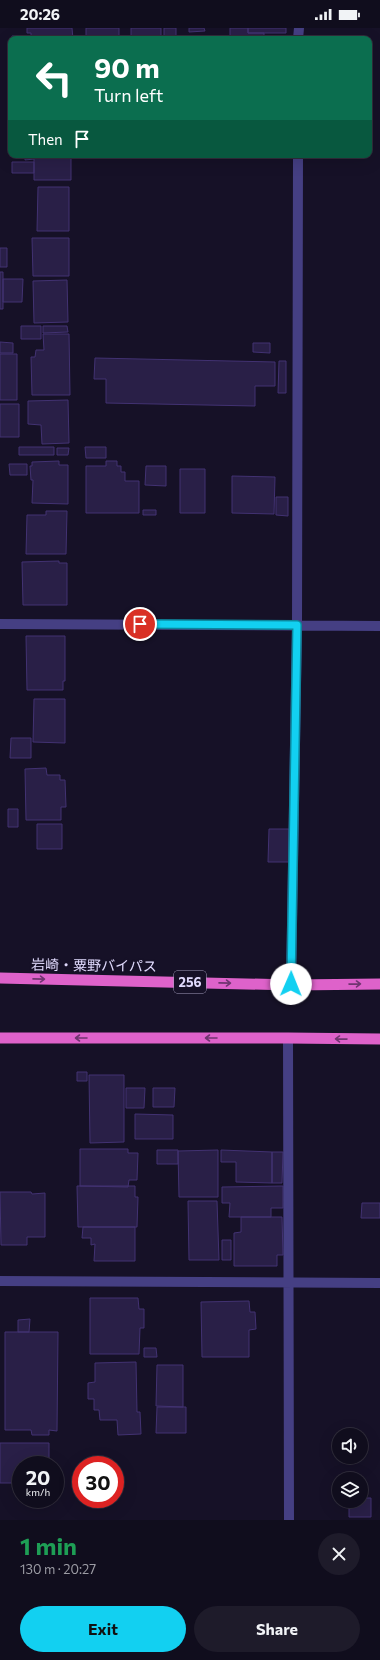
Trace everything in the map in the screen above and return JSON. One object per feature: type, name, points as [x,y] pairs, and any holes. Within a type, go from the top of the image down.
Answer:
[{"type":"highway","name":"岩崎・粟野バイパス","points":[[0,978],[291,984],[380,984]]},
{"type":"highway","points":[[0,1038],[380,1039]]},
{"type":"street","points":[[291,984],[297,625],[298,158]]},
{"type":"street","points":[[0,624],[380,626]]},
{"type":"street","points":[[288,1038],[289,1520]]},
{"type":"street","points":[[0,1281],[380,1283]]},
{"type":"building","points":[[27,28],[72,28],[73,36],[31,36],[31,33],[27,33]]},
{"type":"building","points":[[86,28],[119,28],[119,36],[86,36]]},
{"type":"building","points":[[131,28],[161,28],[161,36],[131,36]]},
{"type":"building","points":[[164,28],[176,28],[176,36],[164,36]]},
{"type":"building","points":[[189,28],[204,28],[205,31],[189,32]]},
{"type":"building","points":[[230,28],[248,28],[248,33],[264,33],[264,36],[230,36]]},
{"type":"building","points":[[248,28],[286,28],[286,33],[248,33]]},
{"type":"building","points":[[25,158],[71,158],[71,180],[34,180],[34,159],[25,160]]},
{"type":"building","points":[[12,162],[34,162],[34,173],[12,173]]},
{"type":"building","points":[[38,187],[69,187],[69,231],[37,231]]},
{"type":"building","points":[[32,238],[69,238],[69,276],[33,276]]},
{"type":"building","points":[[0,248],[7,248],[7,267],[0,267]]},
{"type":"building","points":[[0,272],[3,272],[3,309],[0,309]]},
{"type":"building","points":[[3,279],[23,279],[22,302],[3,302]]},
{"type":"building","points":[[67,280],[68,322],[34,323],[33,281]]},
{"type":"building","points":[[21,326],[41,326],[41,339],[21,339]]},
{"type":"building","points":[[43,326],[67,326],[68,332],[43,333]]},
{"type":"building","points":[[43,334],[69,334],[70,395],[32,395],[31,357],[35,357],[36,350],[44,350]]},
{"type":"building","points":[[0,342],[13,343],[13,353],[0,353]]},
{"type":"building","points":[[253,343],[270,343],[270,353],[253,352]]},
{"type":"building","points":[[0,354],[17,354],[17,400],[0,400]]},
{"type":"building","points":[[95,358],[275,362],[275,386],[255,386],[255,406],[106,403],[106,379],[94,379]]},
{"type":"building","points":[[279,361],[286,361],[286,393],[278,393]]},
{"type":"building","points":[[68,400],[69,443],[42,444],[41,425],[28,424],[28,401]]},
{"type":"building","points":[[0,404],[19,404],[19,437],[0,437]]},
{"type":"building","points":[[19,447],[54,447],[54,455],[19,455]]},
{"type":"building","points":[[85,447],[106,447],[106,458],[86,458]]},
{"type":"building","points":[[57,448],[69,448],[68,455],[57,455]]},
{"type":"building","points":[[59,461],[59,465],[68,465],[68,504],[32,503],[33,480],[31,480],[30,466],[32,466],[32,462]]},
{"type":"building","points":[[106,461],[117,461],[117,466],[121,466],[121,472],[125,472],[125,481],[139,481],[139,513],[86,513],[86,466],[106,466]]},
{"type":"building","points":[[9,464],[27,464],[27,475],[10,475]]},
{"type":"building","points":[[146,466],[166,466],[166,486],[145,485]]},
{"type":"building","points":[[180,469],[205,469],[205,513],[180,513]]},
{"type":"building","points":[[232,476],[275,477],[274,514],[232,513]]},
{"type":"building","points":[[276,497],[288,497],[288,516],[276,515]]},
{"type":"building","points":[[143,510],[156,510],[156,515],[143,515]]},
{"type":"building","points":[[46,511],[67,511],[66,554],[26,554],[27,515],[46,515]]},
{"type":"building","points":[[59,561],[59,563],[67,563],[67,605],[23,605],[22,562]]},
{"type":"building","points":[[26,636],[65,636],[65,681],[63,681],[63,690],[27,690]]},
{"type":"building","points":[[34,699],[65,699],[65,743],[33,742]]},
{"type":"building","points":[[11,738],[31,738],[31,758],[10,758]]},
{"type":"building","points":[[46,768],[47,775],[60,775],[60,780],[65,780],[66,807],[61,807],[61,820],[26,820],[25,769]]},
{"type":"building","points":[[8,809],[18,809],[18,827],[8,827]]},
{"type":"building","points":[[37,824],[62,824],[62,849],[37,849]]},
{"type":"building","points":[[269,829],[289,829],[289,862],[268,862]]},
{"type":"building","points":[[77,1072],[87,1072],[87,1081],[77,1081]]},
{"type":"building","points":[[89,1075],[124,1075],[124,1142],[90,1143]]},
{"type":"building","points":[[126,1088],[145,1088],[144,1108],[126,1108]]},
{"type":"building","points":[[153,1088],[175,1088],[174,1107],[153,1107]]},
{"type":"building","points":[[135,1114],[173,1115],[173,1139],[135,1139]]},
{"type":"building","points":[[80,1149],[128,1149],[128,1153],[138,1153],[137,1180],[129,1180],[128,1187],[80,1186]]},
{"type":"building","points":[[157,1150],[178,1150],[178,1164],[157,1164]]},
{"type":"building","points":[[218,1150],[218,1197],[179,1197],[178,1151]]},
{"type":"building","points":[[221,1150],[272,1152],[272,1183],[236,1182],[236,1162],[221,1162]]},
{"type":"building","points":[[272,1152],[283,1152],[282,1183],[272,1183]]},
{"type":"building","points":[[77,1186],[135,1186],[135,1197],[138,1197],[137,1227],[78,1227]]},
{"type":"building","points":[[283,1186],[283,1208],[271,1208],[271,1217],[229,1217],[230,1203],[222,1203],[222,1187]]},
{"type":"building","points":[[0,1192],[31,1192],[32,1194],[45,1193],[45,1237],[27,1237],[27,1245],[1,1245]]},
{"type":"building","points":[[188,1201],[217,1201],[219,1260],[189,1260]]},
{"type":"building","points":[[362,1203],[380,1203],[380,1218],[361,1218]]},
{"type":"building","points":[[241,1217],[282,1217],[283,1255],[277,1255],[277,1266],[234,1266],[234,1233],[241,1232]]},
{"type":"building","points":[[83,1227],[135,1227],[135,1261],[94,1261],[95,1244],[91,1245],[91,1238],[82,1238]]},
{"type":"building","points":[[222,1240],[231,1240],[231,1260],[222,1260]]},
{"type":"building","points":[[90,1298],[138,1298],[139,1309],[144,1309],[144,1328],[140,1328],[139,1354],[90,1354]]},
{"type":"building","points":[[249,1301],[250,1312],[255,1312],[256,1329],[249,1330],[249,1357],[202,1357],[201,1302]]},
{"type":"building","points":[[30,1319],[29,1332],[18,1332],[18,1320]]},
{"type":"building","points":[[5,1332],[58,1332],[57,1431],[49,1430],[49,1435],[32,1435],[31,1430],[5,1430]]},
{"type":"building","points":[[144,1348],[156,1348],[157,1357],[144,1357]]},
{"type":"building","points":[[136,1362],[137,1412],[140,1412],[141,1434],[118,1435],[117,1420],[100,1420],[99,1410],[94,1410],[94,1399],[88,1399],[88,1383],[95,1382],[95,1363]]},
{"type":"building","points":[[157,1365],[183,1365],[183,1407],[156,1406]]},
{"type":"building","points":[[157,1407],[186,1407],[186,1433],[156,1433]]},
{"type":"building","points":[[0,1443],[49,1443],[49,1456],[12,1456],[12,1483],[0,1483]]},
{"type":"building","points":[[368,1498],[371,1498],[371,1517],[349,1517],[349,1508],[368,1508]]},
{"type":"route","points":[[140,624],[297,625],[291,984]]}]
